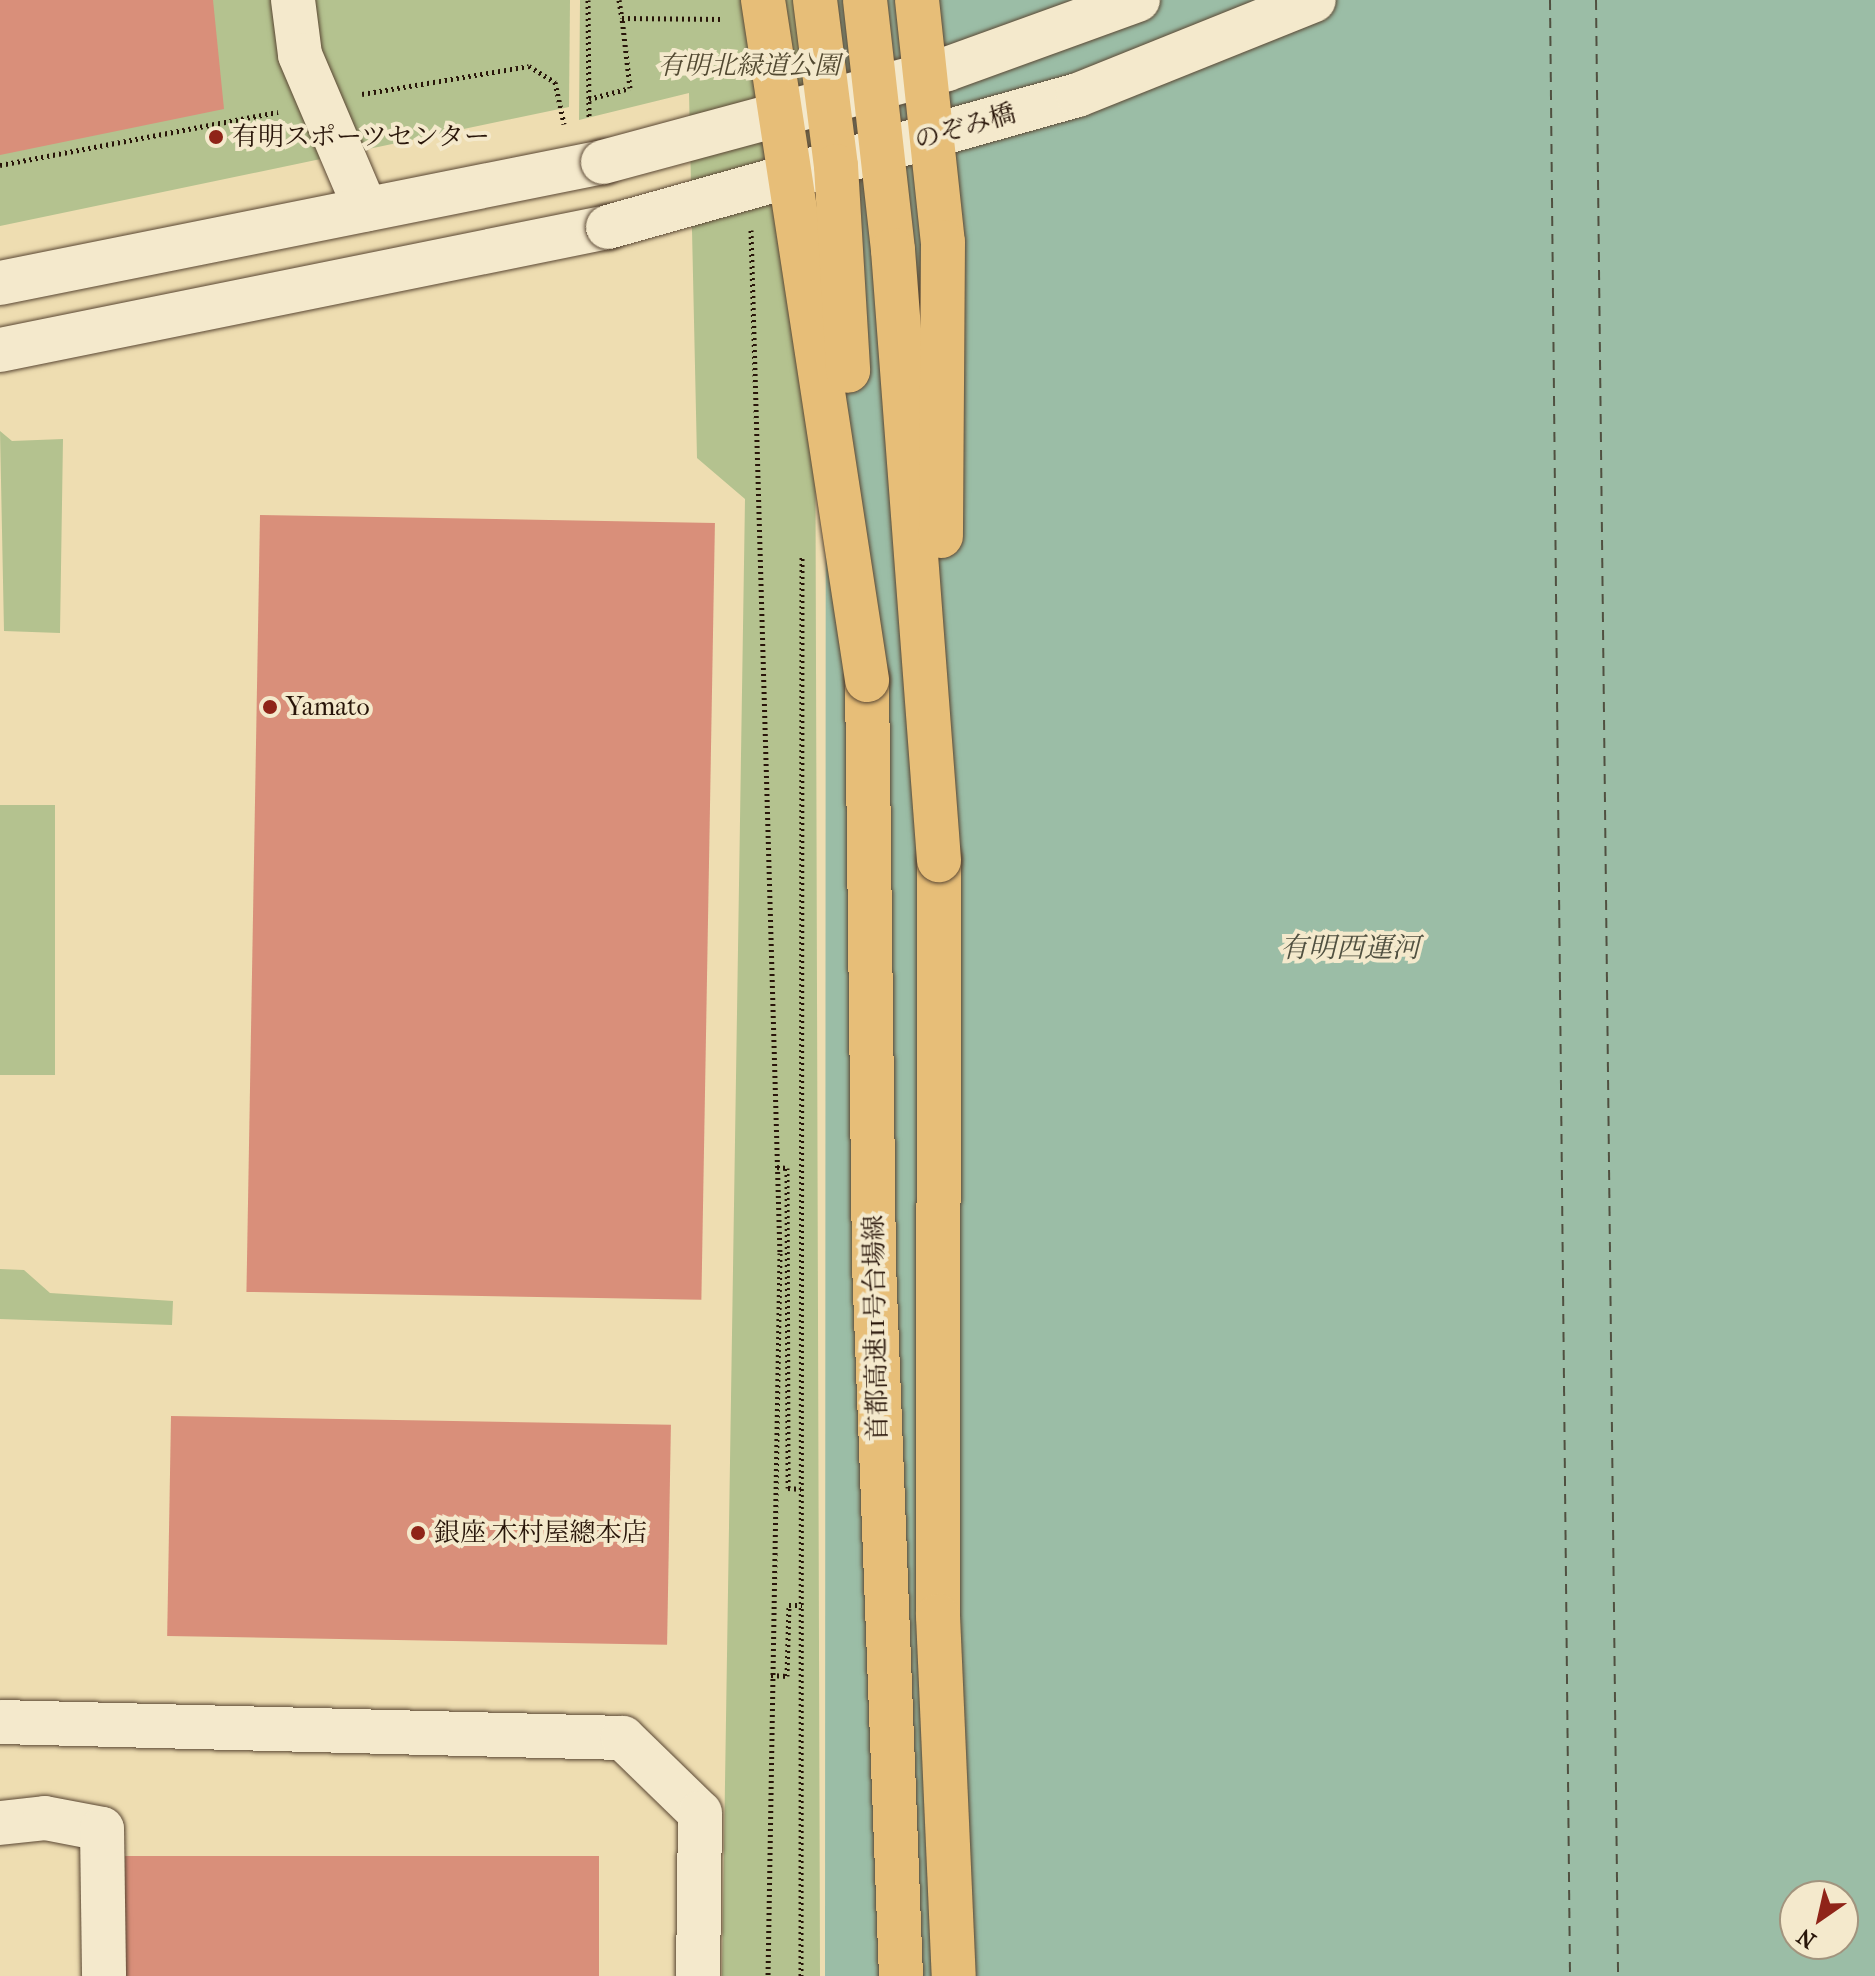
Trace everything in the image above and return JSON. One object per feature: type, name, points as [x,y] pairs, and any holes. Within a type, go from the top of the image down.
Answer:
[{"type":"highway","points":[[815,0],[836,166],[867,680]]},
{"type":"highway","points":[[865,0],[893,250],[939,860]]},
{"type":"highway","points":[[917,0],[943,242],[938,1616],[954,1976]]},
{"type":"highway","points":[[748,10],[867,680]]},
{"type":"highway","name":"首都高速11号台場線","points":[[867,680],[874,1280],[901,1976]]},
{"type":"street","points":[[293,0],[300,55],[366,210]]},
{"type":"street","points":[[0,283],[603,162],[947,69],[1138,0]]},
{"type":"street","name":"のぞみ橋","points":[[0,350],[608,227],[1078,95],[1314,0]]},
{"type":"street","points":[[0,1722],[623,1738],[700,1813],[698,1976]]},
{"type":"street","points":[[0,1823],[45,1818],[102,1829],[104,1976]]},
{"type":"path","points":[[588,0],[589,117]]},
{"type":"path","points":[[589,99],[630,88],[619,0]]},
{"type":"path","points":[[622,18],[748,10]]},
{"type":"path","points":[[751,226],[777,1167],[768,1976]]},
{"type":"path","points":[[801,1976],[802,544]]},
{"type":"path","points":[[777,1167],[787,1168],[788,1488],[801,1489]]},
{"type":"path","points":[[771,1675],[787,1676],[789,1605],[802,1605]]},
{"type":"green space","name":"有明スポーツセンター","points":[[0,0],[570,0],[569,107],[0,226]]},
{"type":"green space","name":"有明北緑道公園","points":[[580,0],[814,0],[820,1976],[722,1976],[745,499],[697,458],[689,93],[579,120]]},
{"type":"green space","points":[[0,431],[12,441],[63,439],[60,633],[4,631]]},
{"type":"green space","points":[[0,805],[55,805],[55,1075],[0,1075]]},
{"type":"green space","points":[[0,1269],[24,1270],[50,1293],[173,1301],[172,1325],[0,1319]]},
{"type":"water","name":"有明西運河","points":[[826,0],[1875,0],[1875,1976],[825,1976]]},
{"type":"building","points":[[0,0],[213,0],[224,109],[0,155]]},
{"type":"building","points":[[260,515],[715,523],[701,1300],[246,1292]]},
{"type":"building","name":"銀座 木村屋總本店","points":[[171,1416],[671,1425],[667,1645],[167,1636]]},
{"type":"building","points":[[125,1856],[599,1856],[599,1976],[125,1976]]},
{"type":"ferry route","points":[[1550,0],[1570,1976]]},
{"type":"ferry route","points":[[1596,0],[1618,1976]]},
{"type":"place","name":"有明スポーツセンター","points":[[216,137]]},
{"type":"place","name":"Yamato","points":[[270,707]]},
{"type":"place","name":"銀座 木村屋總本店","points":[[418,1533]]}]
